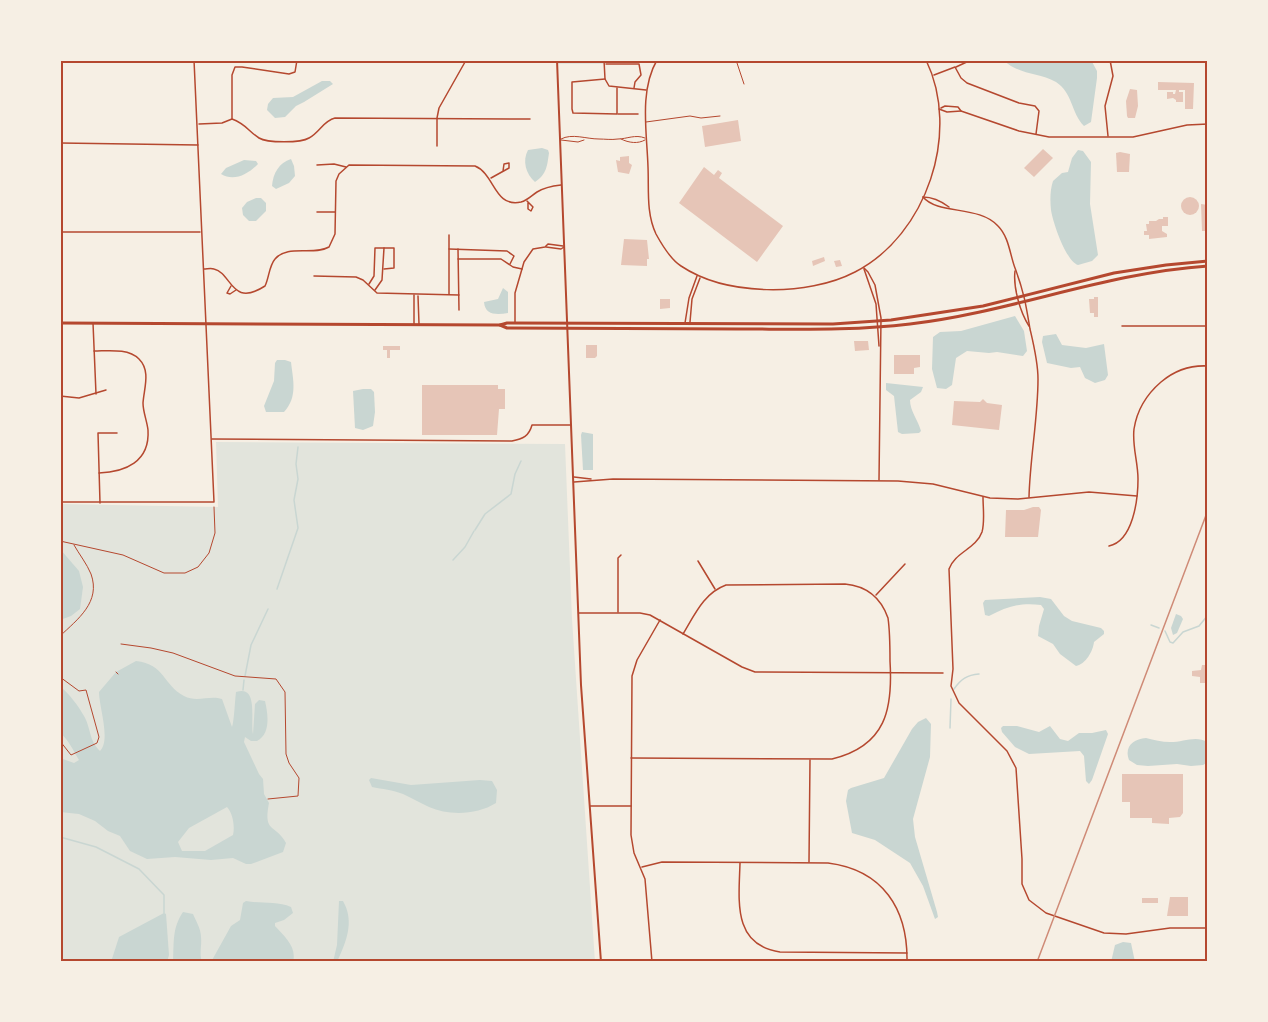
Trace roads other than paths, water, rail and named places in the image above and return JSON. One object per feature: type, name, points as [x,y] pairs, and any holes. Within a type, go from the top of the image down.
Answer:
[{"type":"main road","points":[[60,323],[206,325],[833,324],[951,313],[1093,278],[1155,266],[1208,261]]},
{"type":"main road","points":[[500,325],[507,328],[687,329],[879,327],[952,318],[1133,275],[1208,266]]},
{"type":"main road","points":[[1093,278],[1094,283]]},
{"type":"street","points":[[60,502],[214,502],[194,60]]},
{"type":"street","points":[[232,119],[234,69],[242,66],[286,74],[295,72],[297,60]]},
{"type":"street","points":[[657,60],[646,90],[649,204],[653,227],[665,249],[678,264],[701,277],[740,287],[782,289],[828,283],[863,267],[897,237],[914,215],[924,197],[938,153],[938,93],[926,60]]},
{"type":"street","points":[[932,75],[972,60]]},
{"type":"street","points":[[1108,137],[1105,106],[1113,82],[1110,60]]},
{"type":"street","points":[[354,61],[557,61],[578,613],[601,962]]},
{"type":"street","points":[[437,146],[437,117],[440,108],[466,61]]},
{"type":"street","points":[[634,89],[635,82],[641,75],[639,64],[604,62],[605,79],[609,86],[617,88],[646,90]]},
{"type":"street","points":[[955,67],[967,83],[1038,108],[1036,135]]},
{"type":"street","points":[[605,79],[572,82],[573,113],[638,114]]},
{"type":"street","points":[[617,88],[617,114]]},
{"type":"street","points":[[939,109],[945,106],[958,107],[962,111],[1013,130],[1036,135],[1143,136],[1187,125],[1208,124]]},
{"type":"street","points":[[939,109],[947,112],[962,111]]},
{"type":"street","points":[[197,125],[222,123],[232,119],[245,125],[262,139],[297,141],[310,138],[327,121],[335,118],[530,119]]},
{"type":"street","points":[[60,143],[199,145]]},
{"type":"street","points":[[317,165],[334,164],[347,167]]},
{"type":"street","points":[[203,268],[214,268],[236,289],[250,293],[265,286],[275,258],[282,254],[318,252],[329,247],[336,234],[336,181],[339,174],[354,164],[471,165],[481,169],[490,178],[499,196],[506,201],[516,203],[526,200],[544,188],[562,185]]},
{"type":"street","points":[[490,178],[503,171]]},
{"type":"street","points":[[924,197],[928,203],[979,214],[998,226],[1006,238],[1015,270],[1020,277],[1037,361],[1038,380],[1029,498]]},
{"type":"street","points":[[924,197],[943,202],[950,208]]},
{"type":"street","points":[[317,212],[336,212]]},
{"type":"street","points":[[60,232],[201,232]]},
{"type":"street","points":[[449,235],[449,295]]},
{"type":"street","points":[[514,323],[515,293],[528,254],[533,249],[564,247]]},
{"type":"street","points":[[369,285],[374,276],[375,248],[394,248],[394,268],[384,268]]},
{"type":"street","points":[[375,291],[382,280],[384,248]]},
{"type":"street","points":[[449,249],[507,251],[514,256],[510,264]]},
{"type":"street","points":[[458,249],[459,310]]},
{"type":"street","points":[[458,259],[497,259],[523,269]]},
{"type":"street","points":[[863,267],[874,294],[879,321],[879,480]]},
{"type":"street","points":[[1015,270],[1014,279],[1018,298],[1030,327]]},
{"type":"street","points":[[687,323],[688,298],[697,275]]},
{"type":"street","points":[[314,276],[356,277],[375,291],[388,294],[459,295]]},
{"type":"street","points":[[687,323],[701,277]]},
{"type":"street","points":[[231,285],[227,291],[228,294],[236,289]]},
{"type":"street","points":[[414,295],[416,325]]},
{"type":"street","points":[[416,325],[418,295]]},
{"type":"street","points":[[93,323],[96,394]]},
{"type":"street","points":[[1122,326],[1208,326]]},
{"type":"street","points":[[94,351],[130,353],[142,363],[146,376],[143,405],[148,434],[145,449],[138,460],[127,468],[99,473]]},
{"type":"street","points":[[1109,546],[1116,545],[1125,535],[1135,510],[1138,480],[1134,436],[1136,418],[1143,402],[1154,388],[1173,374],[1187,368],[1208,366]]},
{"type":"street","points":[[60,396],[77,398],[106,390]]},
{"type":"street","points":[[212,439],[512,441],[524,439],[532,425],[572,425]]},
{"type":"street","points":[[100,502],[98,433],[117,433]]},
{"type":"street","points":[[574,477],[590,477],[591,479],[879,480],[933,484],[983,497],[1029,498],[1089,492],[1137,496]]},
{"type":"street","points":[[574,482],[591,479]]},
{"type":"street","points":[[983,497],[982,530],[978,539],[953,560],[949,569],[953,669],[951,686],[959,703],[1006,751],[1016,768],[1021,875],[1025,894],[1040,910],[1097,932],[1118,934],[1170,928],[1208,928]]},
{"type":"street","points":[[618,613],[618,558],[621,555]]},
{"type":"street","points":[[698,561],[715,590]]},
{"type":"street","points":[[876,596],[905,564]]},
{"type":"street","points":[[631,758],[810,760],[841,757],[867,742],[881,725],[888,710],[891,672],[888,618],[876,596],[861,587],[845,584],[736,584],[715,590],[702,602],[683,634]]},
{"type":"street","points":[[578,613],[640,613],[660,620],[742,668],[755,672],[943,672]]},
{"type":"street","points":[[652,962],[646,885],[631,842],[632,672],[660,620]]},
{"type":"street","points":[[809,863],[810,760]]},
{"type":"street","points":[[590,806],[631,806]]},
{"type":"street","points":[[641,867],[662,862],[740,862],[837,864],[855,870],[877,883],[894,902],[903,923],[907,962]]},
{"type":"street","points":[[740,862],[740,918],[748,934],[766,949],[780,952],[907,953]]},
{"type":"lane","points":[[736,60],[744,84]]},
{"type":"lane","points":[[646,122],[690,116],[701,118],[720,116]]},
{"type":"lane","points":[[560,140],[566,136],[585,139],[621,139],[628,136],[641,136],[647,139]]},
{"type":"lane","points":[[560,140],[578,142],[585,139]]},
{"type":"lane","points":[[621,139],[628,142],[641,142],[647,139]]},
{"type":"lane","points":[[687,323],[687,329]]},
{"type":"lane","points":[[687,323],[687,329]]},
{"type":"waterway","points":[[277,589],[298,528],[294,500],[298,479],[296,464],[298,447]]},
{"type":"waterway","points":[[475,530],[485,514],[511,494],[515,474],[521,461]]},
{"type":"waterway","points":[[453,560],[465,547],[474,531]]},
{"type":"waterway","points":[[245,676],[251,645],[268,609]]},
{"type":"waterway","points":[[1165,631],[1170,642],[1173,643],[1183,632],[1199,626],[1208,615]]},
{"type":"waterway","points":[[1151,625],[1159,628]]},
{"type":"waterway","points":[[954,689],[965,678],[979,674]]},
{"type":"waterway","points":[[243,690],[244,680]]},
{"type":"waterway","points":[[950,728],[951,699]]},
{"type":"waterway","points":[[60,837],[96,847],[139,869],[164,895],[164,913]]},
{"type":"railway","points":[[1037,962],[1208,510]]}]
